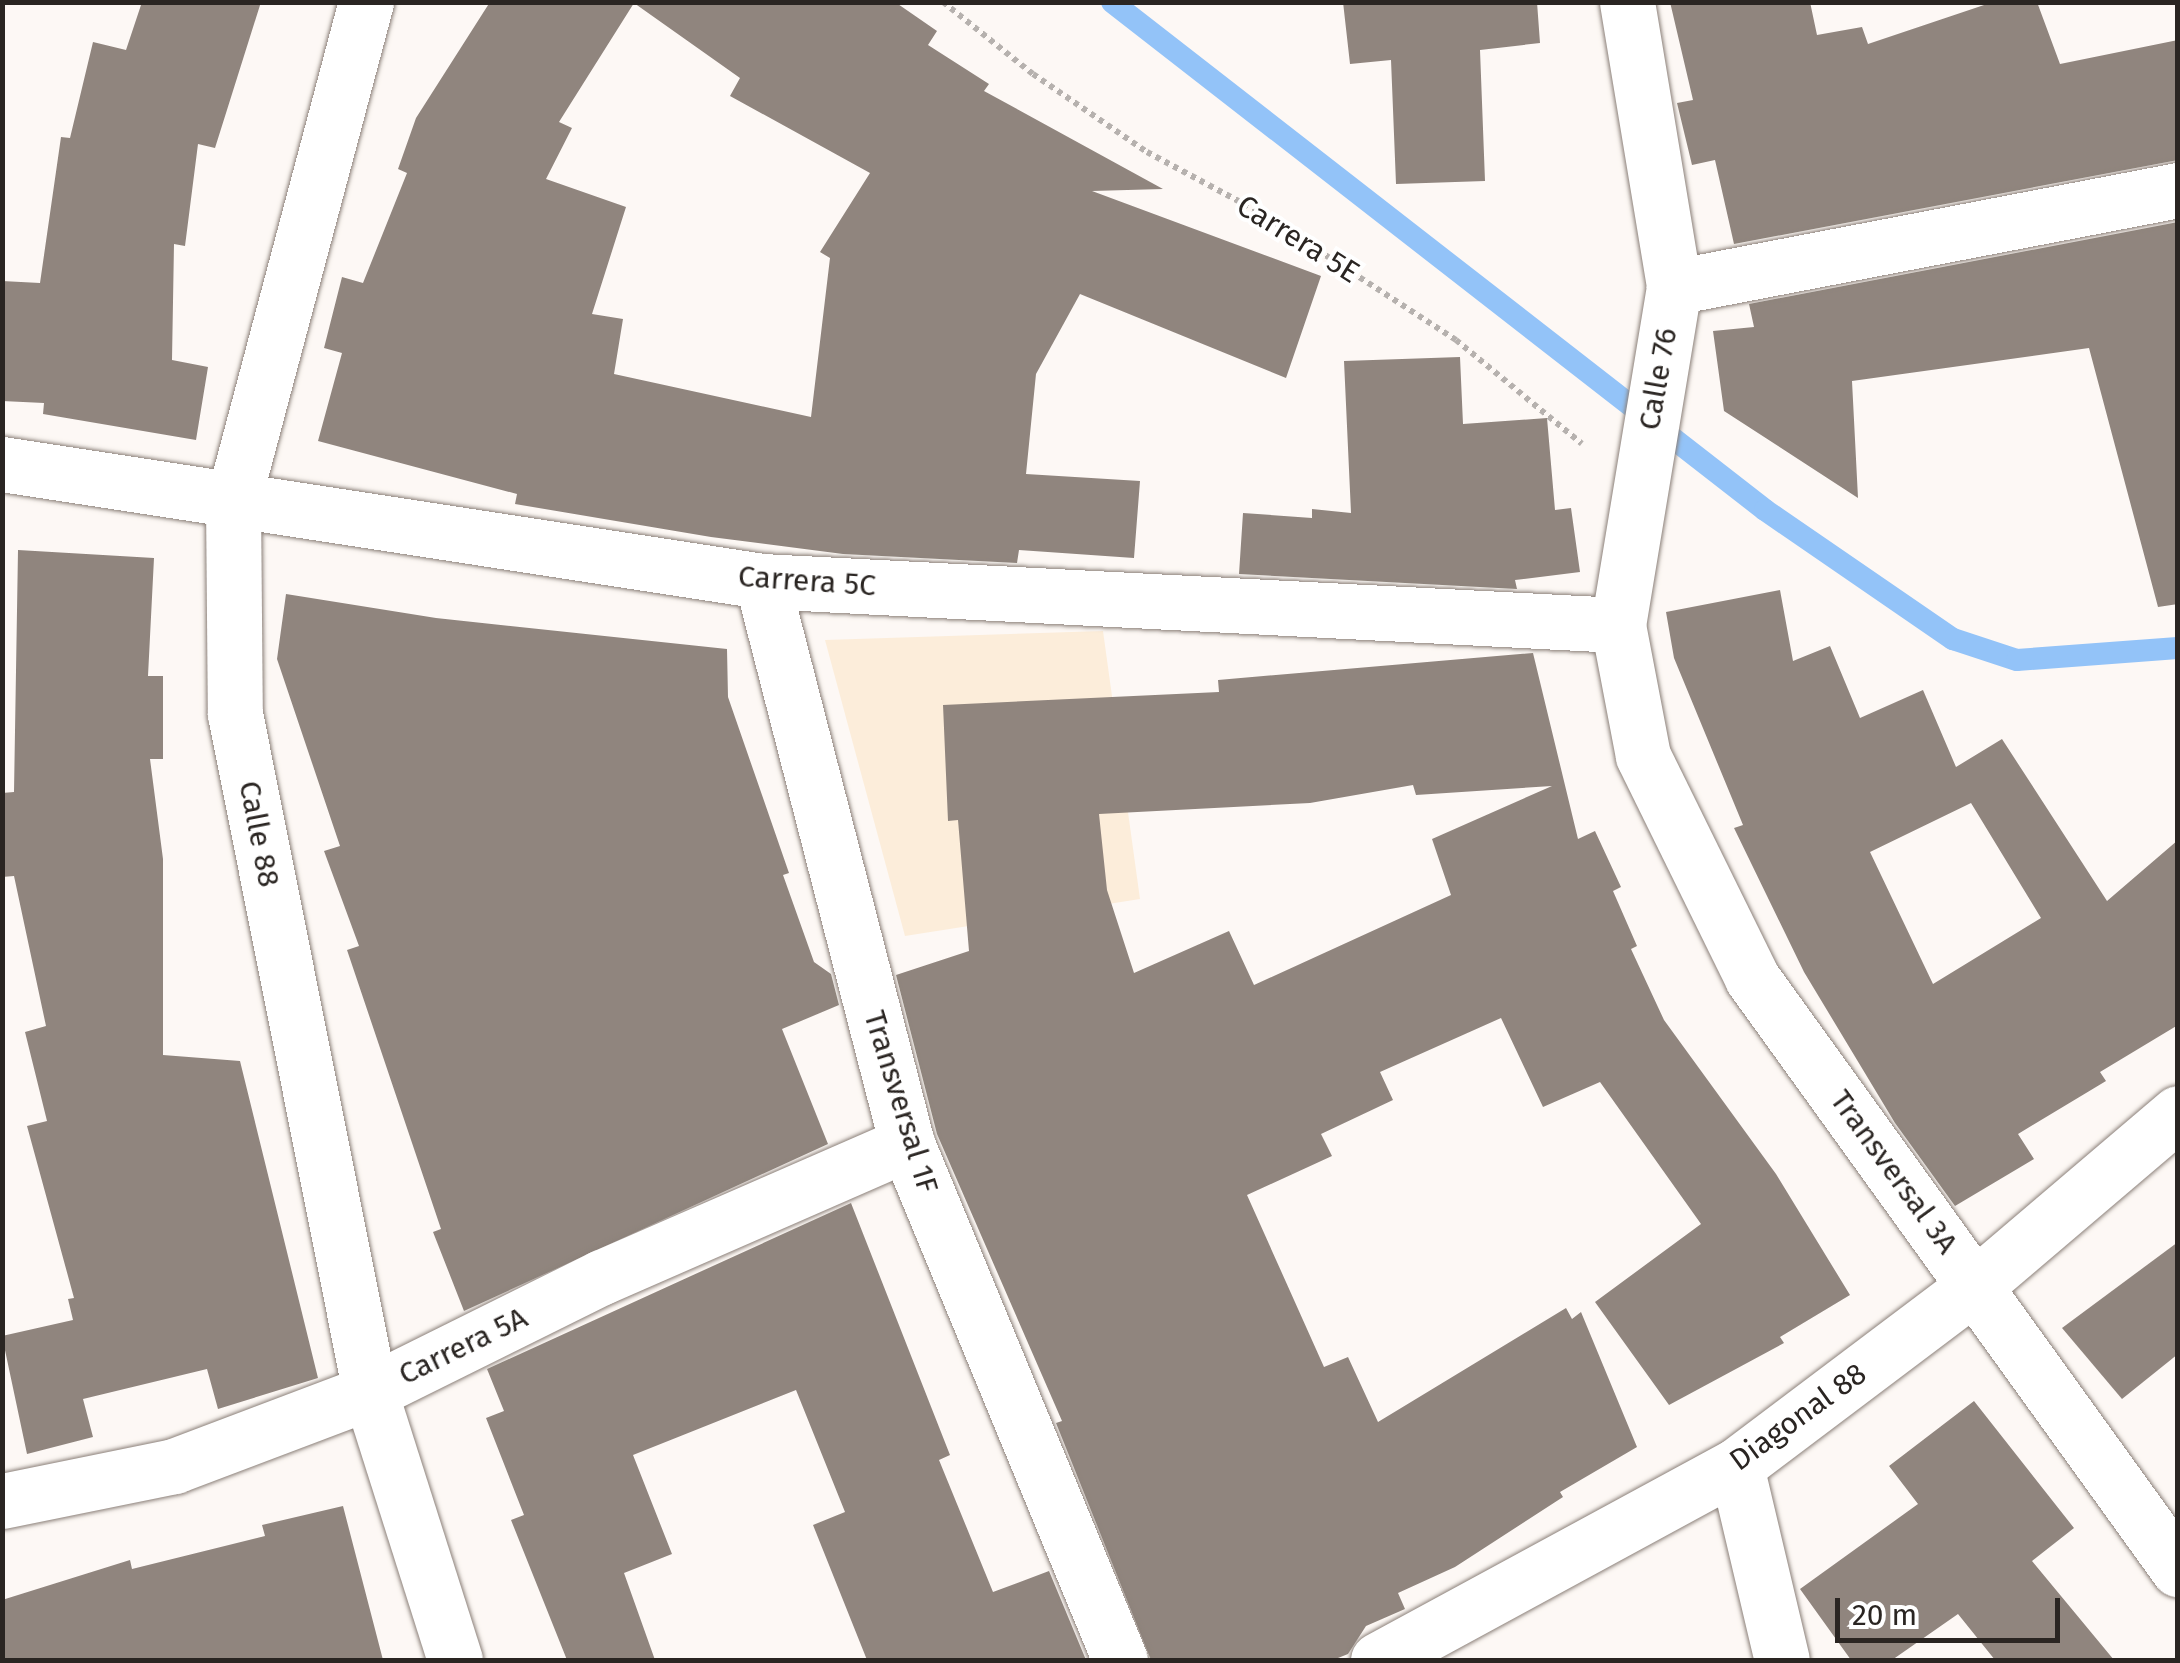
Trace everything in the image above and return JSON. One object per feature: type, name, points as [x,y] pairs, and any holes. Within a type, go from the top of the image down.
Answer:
[{"type":"street","name":"Calle 88","points":[[366,2],[234,501],[235,714],[370,1392],[455,1660]]},
{"type":"street","name":"Calle 76","points":[[1627,2],[1674,287],[1618,625],[1644,756]]},
{"type":"street","points":[[1674,287],[2178,190]]},
{"type":"street","name":"Carrera 5C","points":[[2,464],[762,581],[1618,625]]},
{"type":"street","name":"Transversal 1F","points":[[762,581],[907,1144],[1120,1660]]},
{"type":"street","name":"Transversal 3A","points":[[1644,756],[1752,978],[2178,1570]]},
{"type":"street","name":"Diagonal 88","points":[[1378,1660],[1736,1466],[1976,1285],[2178,1113]]},
{"type":"street","name":"Carrera 5A","points":[[2,1501],[174,1466],[370,1392],[602,1277],[907,1144]]},
{"type":"street","points":[[1736,1466],[1782,1660]]},
{"type":"path","name":"Carrera 5E","points":[[943,2],[1147,152],[1259,212],[1456,340],[1638,496]]},
{"type":"shaded area","points":[[1103,631],[1140,899],[905,936],[825,640]]},
{"type":"building","points":[[142,2],[261,2],[215,148],[198,144],[185,246],[174,244],[172,360],[208,367],[196,440],[43,414],[44,403],[2,401],[2,281],[40,283],[61,137],[70,138],[93,42],[126,50]]},
{"type":"building","points":[[490,2],[895,2],[937,31],[928,45],[989,84],[984,91],[1163,189],[1092,191],[1321,276],[1286,378],[1080,294],[1036,374],[1026,474],[1140,481],[1134,558],[1019,550],[1017,563],[843,554],[711,537],[515,504],[517,494],[318,441],[342,353],[324,348],[342,277],[363,283],[407,173],[398,169],[416,118]],"holes":[[[634,3],[740,78],[730,96],[870,173],[820,252],[830,258],[811,417],[614,374],[623,319],[592,314],[626,207],[546,179],[572,128],[559,122]]]},
{"type":"building","points":[[1343,2],[1537,2],[1540,43],[1480,50],[1485,181],[1396,184],[1391,60],[1350,64]]},
{"type":"building","points":[[1670,2],[1810,2],[1817,35],[1862,27],[1868,44],[1993,2],[2037,2],[2060,64],[2178,40],[2178,160],[1734,244],[1715,160],[1692,165],[1677,103],[1693,100]]},
{"type":"building","points":[[2178,222],[2178,604],[2158,607],[2089,348],[1852,381],[1858,498],[1724,411],[1713,331],[1754,327],[1749,304]]},
{"type":"building","points":[[1460,357],[1463,424],[1547,418],[1555,510],[1571,508],[1580,572],[1515,580],[1517,589],[1239,574],[1243,513],[1312,518],[1312,509],[1351,513],[1344,361]]},
{"type":"building","points":[[18,550],[154,558],[148,676],[163,676],[163,759],[150,759],[163,859],[163,1055],[240,1061],[318,1378],[218,1409],[207,1369],[83,1399],[93,1437],[27,1454],[2,1336],[73,1320],[68,1299],[74,1298],[27,1126],[47,1121],[25,1032],[46,1026],[14,876],[2,877],[2,793],[14,792]]},
{"type":"building","points":[[1780,590],[1793,661],[1830,646],[1860,718],[1923,690],[1956,767],[2002,739],[2107,901],[2178,840],[2178,1025],[2100,1072],[2106,1081],[2018,1134],[2034,1159],[1955,1206],[1895,1123],[1804,972],[1734,828],[1743,825],[1674,658],[1666,612]],"holes":[[[1971,803],[2041,918],[1933,984],[1870,852]]]},
{"type":"building","points":[[286,594],[436,618],[727,649],[728,697],[789,873],[783,875],[814,962],[831,974],[839,1005],[782,1029],[828,1144],[464,1311],[433,1232],[441,1229],[347,950],[359,946],[324,851],[340,846],[277,659]]},
{"type":"building","points":[[1533,653],[1578,839],[1595,831],[1621,887],[1613,891],[1637,946],[1631,949],[1664,1020],[1776,1174],[1850,1295],[1780,1337],[1784,1343],[1669,1405],[1595,1302],[1701,1224],[1600,1082],[1543,1107],[1501,1018],[1380,1072],[1393,1100],[1321,1134],[1332,1156],[1247,1195],[1324,1367],[1348,1357],[1378,1422],[1566,1308],[1572,1319],[1581,1312],[1637,1447],[1560,1492],[1563,1497],[1455,1567],[1398,1593],[1405,1609],[1366,1626],[1348,1654],[1333,1660],[1151,1660],[1056,1423],[1062,1421],[937,1134],[896,975],[969,951],[958,820],[948,821],[943,705],[1219,692],[1218,680]],"holes":[[[1413,785],[1416,795],[1552,786],[1432,839],[1451,895],[1254,985],[1229,931],[1134,973],[1107,890],[1099,814],[1310,803]]]},
{"type":"building","points":[[851,1203],[950,1455],[939,1460],[993,1592],[1049,1571],[1086,1660],[867,1660],[813,1525],[845,1512],[796,1390],[633,1455],[672,1554],[624,1573],[655,1660],[567,1660],[511,1520],[524,1515],[486,1418],[504,1411],[487,1369]]},
{"type":"building","points":[[2178,1242],[2178,1354],[2122,1399],[2062,1328]]},
{"type":"building","points":[[1974,1401],[2074,1528],[2032,1561],[2114,1660],[1995,1660],[1958,1614],[1892,1660],[1851,1660],[1800,1589],[1918,1504],[1889,1466]]},
{"type":"building","points":[[343,1506],[383,1660],[2,1660],[2,1600],[130,1560],[132,1569],[265,1536],[262,1525]]},
{"type":"waterway","points":[[1112,2],[1765,510],[1953,639],[2017,660],[2178,648]]}]
